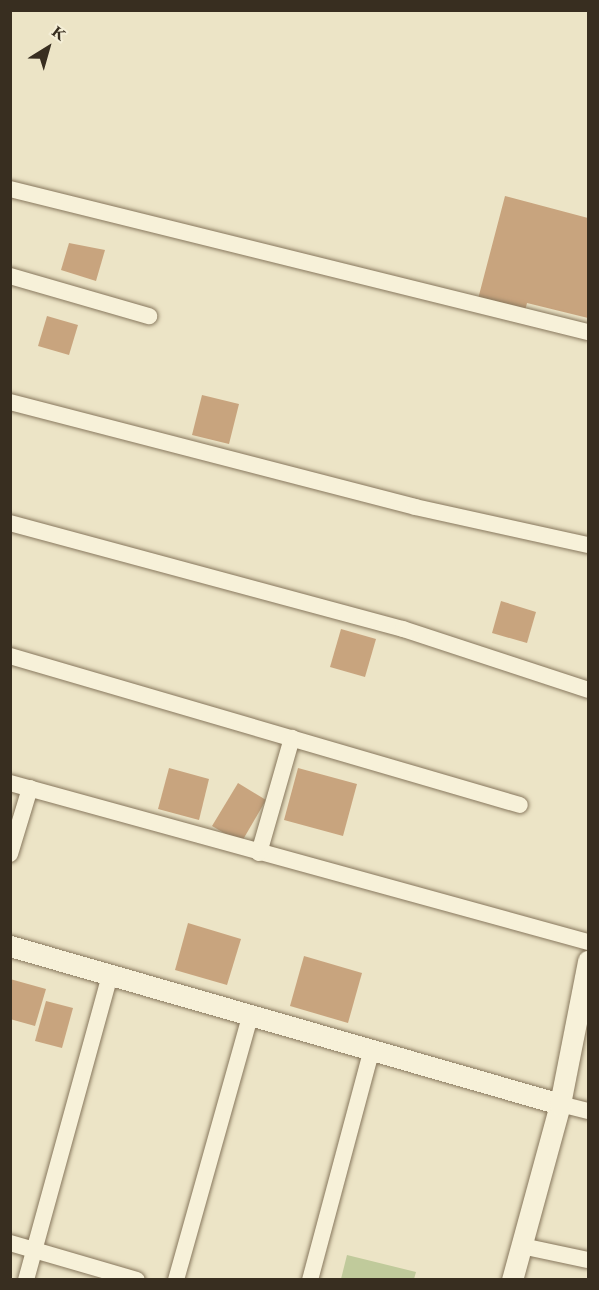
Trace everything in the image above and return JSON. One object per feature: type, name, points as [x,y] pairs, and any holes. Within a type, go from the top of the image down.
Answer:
[{"type":"street","points":[[10,189],[588,332]]},
{"type":"street","points":[[10,276],[149,316]]},
{"type":"street","points":[[10,402],[415,507],[588,545]]},
{"type":"street","points":[[10,523],[404,629],[588,690]]},
{"type":"street","points":[[10,656],[520,806]]},
{"type":"street","points":[[259,853],[292,738]]},
{"type":"street","points":[[10,783],[588,942]]},
{"type":"street","points":[[10,854],[30,788]]},
{"type":"street","points":[[10,946],[371,1053],[588,1111]]},
{"type":"street","points":[[512,1280],[560,1104],[588,961]]},
{"type":"street","points":[[26,1280],[110,976]]},
{"type":"street","points":[[176,1280],[250,1017]]},
{"type":"street","points":[[310,1280],[371,1053]]},
{"type":"street","points":[[10,1243],[137,1280]]},
{"type":"street","points":[[522,1246],[588,1260]]},
{"type":"green space","points":[[347,1255],[416,1272],[414,1279],[341,1279]]},
{"type":"building","points":[[505,196],[588,218],[588,318],[527,303],[525,311],[478,299]]},
{"type":"building","points":[[69,243],[105,250],[96,281],[61,270]]},
{"type":"building","points":[[47,316],[78,325],[69,355],[38,346]]},
{"type":"building","points":[[202,395],[239,404],[229,444],[192,435]]},
{"type":"building","points":[[501,601],[536,612],[527,643],[492,633]]},
{"type":"building","points":[[341,629],[376,639],[365,677],[330,667]]},
{"type":"building","points":[[169,768],[209,779],[199,820],[158,809]]},
{"type":"building","points":[[298,768],[357,784],[343,836],[284,820]]},
{"type":"building","points":[[238,783],[266,800],[241,843],[212,826]]},
{"type":"building","points":[[188,923],[241,939],[227,985],[175,970]]},
{"type":"building","points":[[304,956],[362,973],[348,1023],[290,1006]]},
{"type":"building","points":[[10,979],[46,989],[35,1026],[10,1019]]},
{"type":"building","points":[[46,1001],[73,1008],[62,1048],[35,1041]]}]
